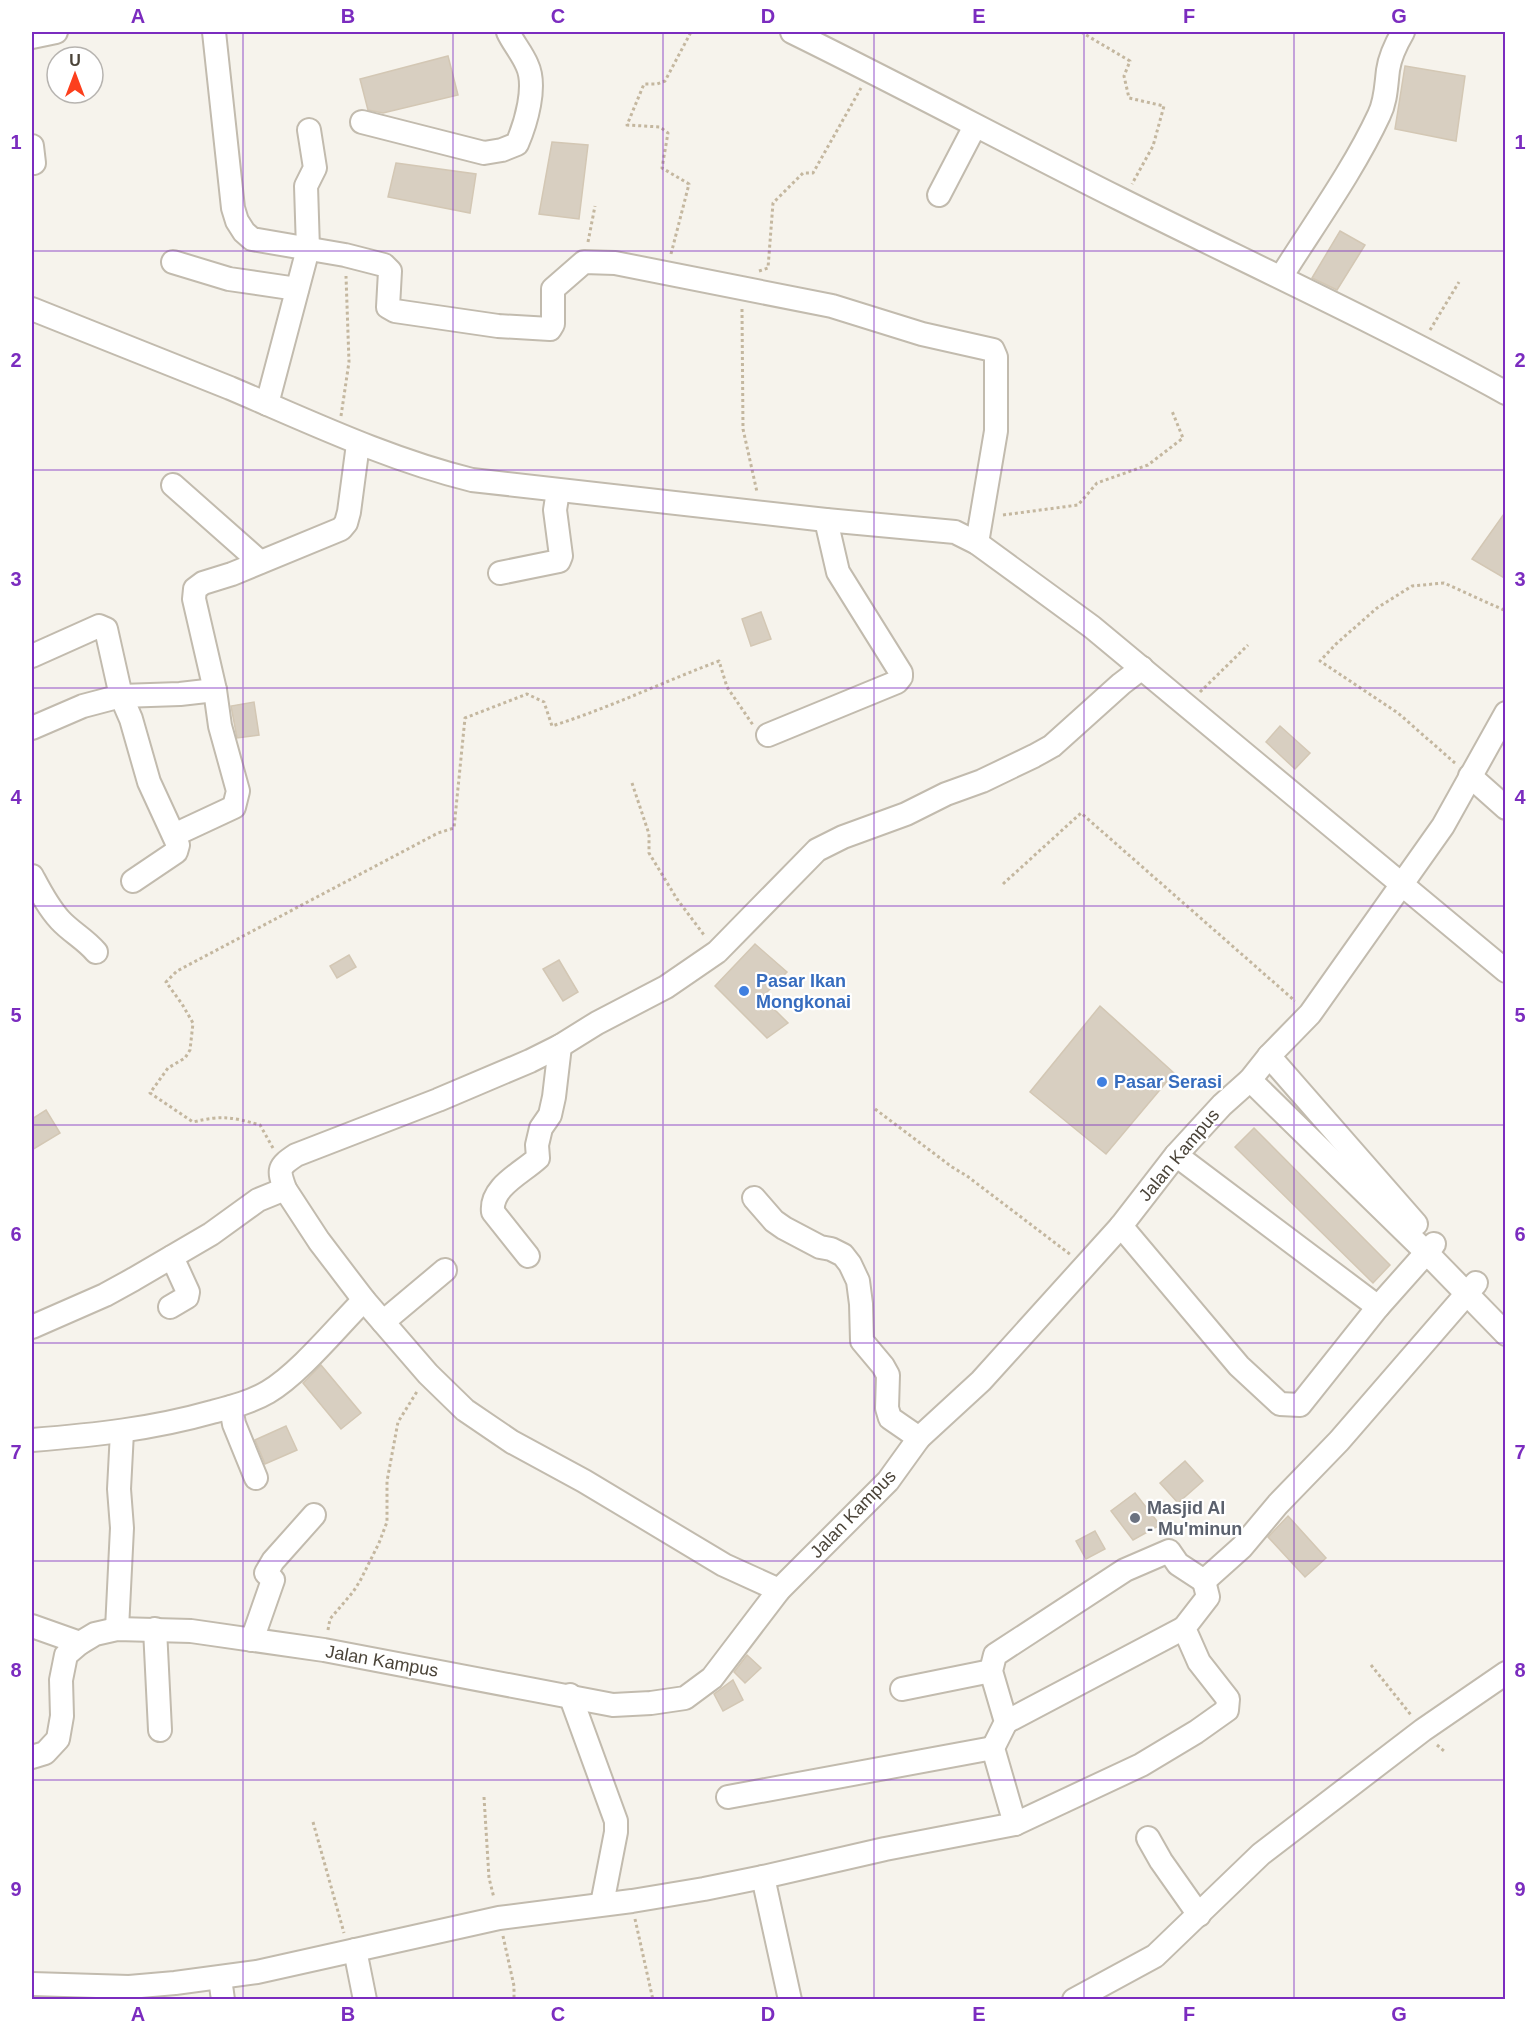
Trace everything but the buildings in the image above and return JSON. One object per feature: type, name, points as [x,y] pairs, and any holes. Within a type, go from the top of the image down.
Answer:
[{"type":"street","points":[[32,37],[56,32]]},
{"type":"street","points":[[214,32],[234,208],[237,221],[244,232],[252,239],[345,255],[384,265],[390,271],[388,307],[395,311],[528,329],[550,329],[553,324],[553,289],[584,262],[615,263],[832,306],[922,334],[993,350],[996,357],[996,431],[977,543]]},
{"type":"street","points":[[362,122],[484,153],[518,144],[526,121],[530,95],[528,66],[508,32]]},
{"type":"street","points":[[792,32],[1123,201],[1416,345],[1506,393]]},
{"type":"street","points":[[1281,277],[1380,114],[1386,94],[1388,68],[1394,48],[1403,32]]},
{"type":"street","points":[[939,195],[975,126]]},
{"type":"street","points":[[267,404],[308,249],[306,186],[315,168],[309,130]]},
{"type":"street","points":[[173,262],[229,279],[297,289]]},
{"type":"street","points":[[32,309],[267,404],[358,444],[442,473],[472,480],[558,491],[955,532],[977,543],[1072,612],[1506,971]]},
{"type":"street","points":[[174,835],[234,807],[238,791],[220,726],[215,690],[194,599],[195,589],[203,583],[232,574],[341,529],[349,512],[358,444]]},
{"type":"street","points":[[173,485],[260,562]]},
{"type":"street","points":[[500,573],[560,561],[555,510],[558,491]]},
{"type":"street","points":[[768,735],[897,682],[901,677],[890,653],[838,572],[826,520]]},
{"type":"street","points":[[32,656],[99,626],[106,629],[121,696],[148,782],[178,845],[176,852],[133,881]]},
{"type":"street","points":[[779,1590],[724,1565],[584,1481],[512,1442],[465,1410],[428,1374],[364,1300],[319,1240],[285,1189],[279,1174],[283,1164],[296,1155],[438,1100],[530,1061],[666,987],[717,952],[817,850],[853,833],[906,814],[946,794],[982,781],[1052,746],[1142,668]]},
{"type":"street","points":[[32,728],[83,706],[121,696],[215,690]]},
{"type":"street","name":"Jalan Kampus","points":[[80,1642],[94,1634],[117,1629],[190,1631],[324,1650],[613,1705],[685,1698],[712,1678],[779,1590],[888,1481],[919,1438],[981,1381],[1121,1226],[1176,1155],[1250,1080],[1269,1056],[1310,1014],[1443,826],[1506,713]]},
{"type":"street","points":[[1470,776],[1506,808]]},
{"type":"street","points":[[32,876],[46,903],[61,921],[87,941],[96,952]]},
{"type":"street","points":[[528,1256],[493,1212],[492,1204],[501,1187],[538,1158],[537,1145],[541,1128],[550,1115],[554,1097],[560,1046]]},
{"type":"street","points":[[1269,1056],[1430,1248]]},
{"type":"street","points":[[1250,1080],[1471,1288],[1506,1334]]},
{"type":"street","points":[[1176,1155],[1378,1307]]},
{"type":"street","points":[[32,1327],[105,1294],[211,1234],[258,1200],[285,1189]]},
{"type":"street","points":[[754,1198],[774,1221],[784,1228],[820,1247],[843,1255],[850,1264],[858,1281],[862,1341],[888,1375],[887,1408],[890,1418],[919,1438]]},
{"type":"street","points":[[1121,1226],[1239,1366],[1280,1404],[1300,1406],[1378,1307],[1430,1248]]},
{"type":"street","points":[[170,1307],[187,1297],[188,1292],[172,1257]]},
{"type":"street","points":[[383,1322],[444,1270]]},
{"type":"street","points":[[1471,1288],[1506,1313]]},
{"type":"street","points":[[1204,1581],[1242,1547],[1278,1504],[1339,1441],[1471,1288]]},
{"type":"street","points":[[32,1440],[122,1432],[173,1423],[231,1407],[269,1392],[297,1368],[364,1300]]},
{"type":"street","points":[[231,1407],[234,1424],[256,1478]]},
{"type":"street","points":[[117,1629],[122,1528],[119,1489],[122,1432]]},
{"type":"street","points":[[252,1640],[273,1580],[266,1573],[273,1561],[314,1515]]},
{"type":"street","points":[[1006,1722],[991,1671],[995,1655],[1125,1570],[1169,1551],[1178,1564],[1204,1581],[1208,1598],[1184,1628],[1006,1722],[993,1748],[1015,1824]]},
{"type":"street","points":[[32,1626],[80,1642],[66,1655],[62,1680],[62,1716],[58,1738],[45,1753],[32,1757]]},
{"type":"street","points":[[32,1984],[222,1989],[352,1951],[499,1918],[632,1901],[763,1877],[838,1858],[1015,1824],[1141,1765],[1196,1732],[1227,1710],[1228,1699],[1199,1662],[1184,1628]]},
{"type":"street","points":[[155,1629],[160,1730]]},
{"type":"street","points":[[902,1689],[991,1671]]},
{"type":"street","points":[[1089,1996],[1155,1956],[1261,1854],[1423,1730],[1506,1673]]},
{"type":"street","points":[[570,1695],[616,1821],[616,1832],[602,1904]]},
{"type":"street","points":[[729,1797],[993,1748]]},
{"type":"street","points":[[1148,1838],[1161,1861],[1199,1915]]},
{"type":"street","points":[[763,1877],[790,2000]]},
{"type":"street","points":[[352,1951],[364,2000]]},
{"type":"path","points":[[665,273],[689,184],[662,168],[668,133],[660,127],[627,125],[644,84],[657,84],[665,81],[691,32]]},
{"type":"path","points":[[1081,32],[1130,61],[1124,76],[1129,98],[1164,106],[1153,147],[1123,201]]},
{"type":"path","points":[[762,512],[743,429],[742,288],[752,274],[768,268],[773,203],[803,173],[813,173],[870,70]]},
{"type":"path","points":[[584,262],[595,206]]},
{"type":"path","points":[[338,435],[349,362],[345,255]]},
{"type":"path","points":[[1416,345],[1458,282]]},
{"type":"path","points":[[982,518],[1078,505],[1096,483],[1148,465],[1183,438],[1172,411]]},
{"type":"path","points":[[1470,776],[1398,713],[1320,662],[1336,644],[1377,608],[1412,586],[1444,583],[1506,611]]},
{"type":"path","points":[[1186,705],[1248,645]]},
{"type":"path","points":[[283,1164],[260,1125],[231,1117],[212,1117],[193,1122],[150,1093],[168,1068],[184,1058],[190,1050],[193,1023],[166,982],[177,971],[438,833],[454,828],[465,718],[527,694],[544,702],[552,726],[595,712],[654,686],[719,662],[727,687],[757,730],[762,735],[768,735]]},
{"type":"path","points":[[632,783],[649,834],[649,853],[677,898],[717,952]]},
{"type":"path","points":[[1004,884],[1082,813],[1310,1014]]},
{"type":"path","points":[[875,1109],[952,1167],[968,1176],[1084,1265]]},
{"type":"path","points":[[324,1650],[330,1619],[353,1592],[383,1533],[387,1522],[387,1481],[398,1422],[428,1374]]},
{"type":"path","points":[[1371,1665],[1423,1730],[1444,1751]]},
{"type":"path","points":[[313,1822],[352,1951]]},
{"type":"path","points":[[632,1901],[652,2000]]},
{"type":"place","name":"Pasar Ikan Mongkonai","points":[[744,991]]},
{"type":"place","name":"Pasar Serasi","points":[[1102,1082]]},
{"type":"place","name":"Masjid Al - Mu'minun","points":[[1135,1518]]}]
